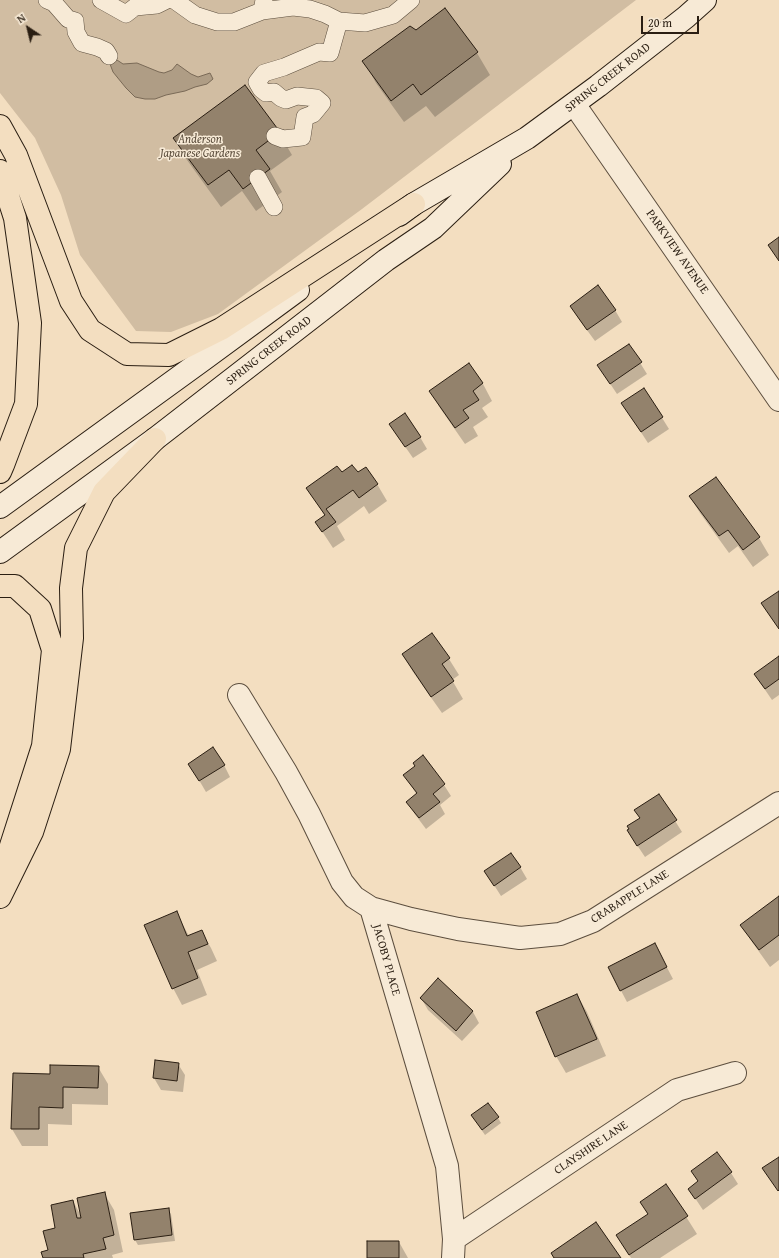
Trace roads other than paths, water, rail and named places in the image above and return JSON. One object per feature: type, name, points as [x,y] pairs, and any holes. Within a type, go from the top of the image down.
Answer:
[{"type":"main road","points":[[0,126],[16,155],[72,301],[90,330],[127,354],[169,355],[221,329],[414,204]]},
{"type":"main road","points":[[0,171],[15,218],[30,323],[26,404],[0,472]]},
{"type":"main road","points":[[0,897],[32,832],[59,749],[72,638],[71,588],[76,548],[104,492],[155,439]]},
{"type":"main road","points":[[0,586],[15,586],[40,609],[53,650],[43,746],[8,855],[0,862]]},
{"type":"street","points":[[47,0],[54,3],[68,19],[75,21],[76,32],[82,43],[106,51],[109,56]]},
{"type":"street","points":[[101,0],[126,14],[135,6],[158,5],[167,0]]},
{"type":"street","points":[[174,0],[195,15],[217,22],[234,22],[263,6],[310,9],[339,21],[365,23],[393,15],[411,0]]},
{"type":"street","name":"SPRING CREEK ROAD","points":[[0,507],[204,360],[414,204],[528,138],[574,104],[705,0]]},
{"type":"street","points":[[275,136],[283,140],[302,137],[305,117],[312,114],[322,103],[316,98],[297,96],[286,100],[274,92],[266,93],[261,89],[257,82],[264,73],[284,68],[319,52],[330,53],[339,21]]},
{"type":"street","name":"PARKVIEW AVENUE","points":[[574,104],[779,400]]},
{"type":"street","name":"SPRING CREEK ROAD","points":[[0,552],[155,439],[386,260],[433,228],[528,138]]},
{"type":"street","points":[[258,178],[274,207]]},
{"type":"street","name":"JACOBY PLACE","points":[[239,695],[286,772],[309,814],[342,882],[354,898],[371,908],[447,1166],[454,1248]]},
{"type":"street","name":"CRABAPPLE LANE","points":[[371,908],[411,919],[458,929],[520,938],[560,934],[593,921],[779,803]]},
{"type":"street","name":"CLAYSHIRE LANE","points":[[454,1248],[676,1090],[735,1073]]},
{"type":"park label","name":"Anderson Japanese Gardens","points":[[200,147]]}]
